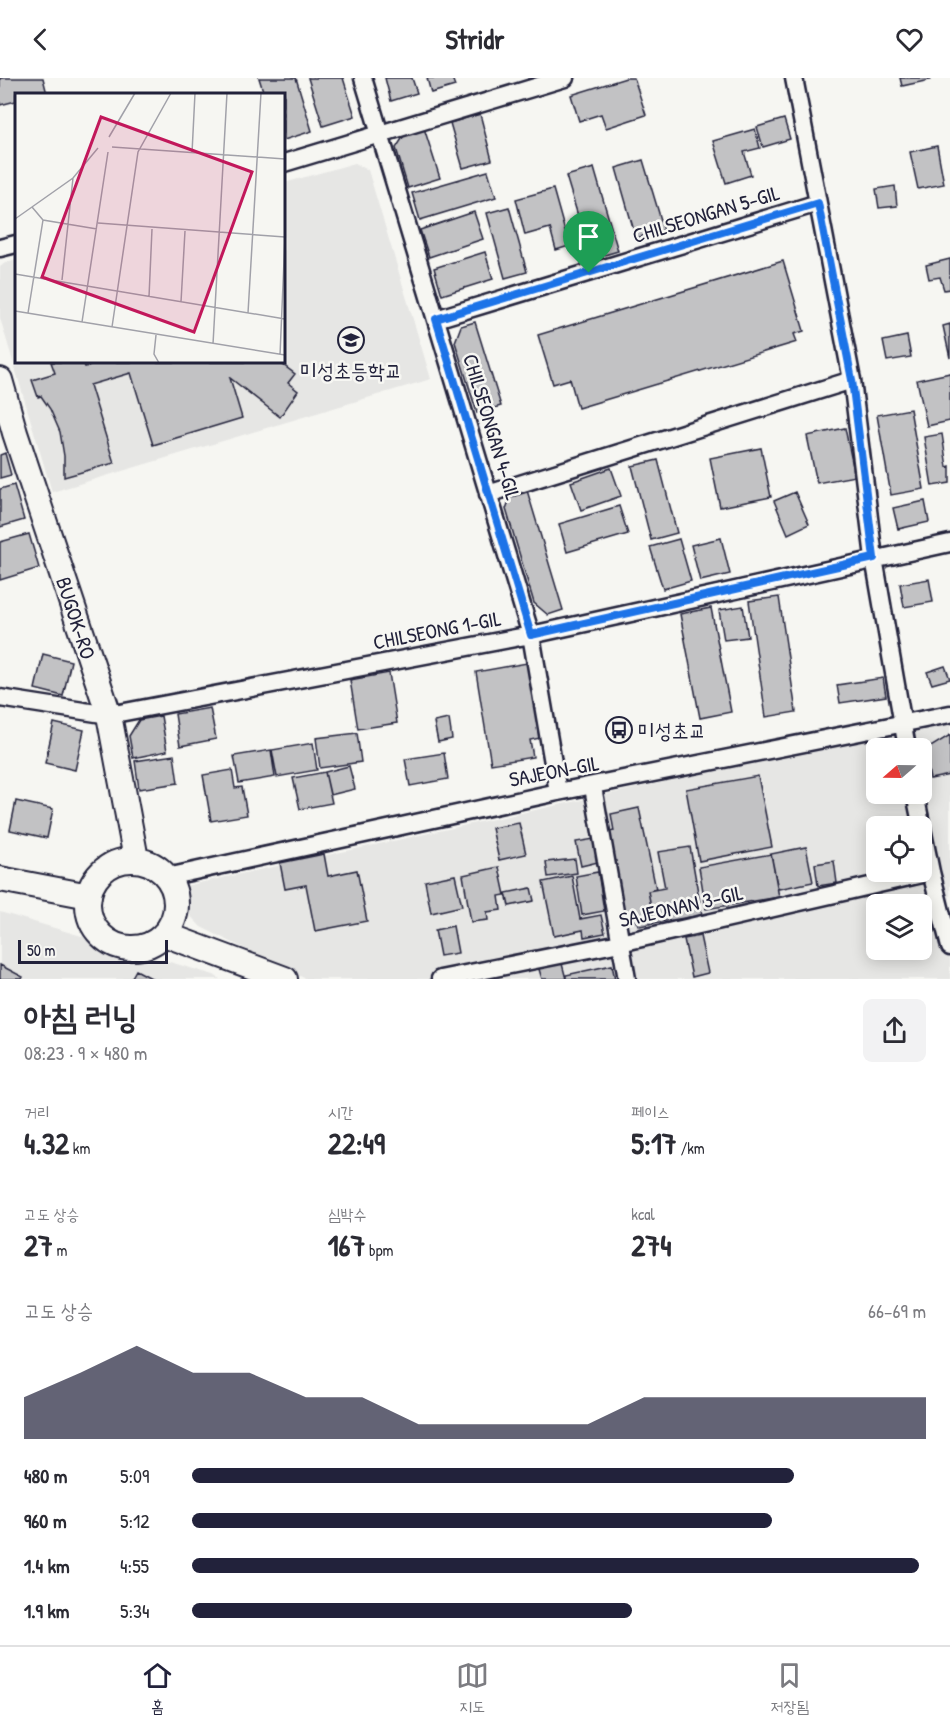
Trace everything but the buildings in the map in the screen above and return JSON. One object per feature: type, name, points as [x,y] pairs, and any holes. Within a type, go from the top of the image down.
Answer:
[{"type":"street","name":"CHILSEONGAN 4-GIL","points":[[363,78],[531,635],[558,792]]},
{"type":"street","points":[[285,163],[565,78]]},
{"type":"street","points":[[794,78],[852,380],[874,558],[905,738]]},
{"type":"street","name":"CHILSEONGAN 5-GIL","points":[[436,319],[818,203]]},
{"type":"street","points":[[0,249],[15,244]]},
{"type":"street","name":"BUGOK-RO","points":[[0,380],[8,435],[109,715],[136,859]]},
{"type":"street","points":[[488,494],[852,380]]},
{"type":"street","name":"CHILSEONG 1-GIL","points":[[0,698],[109,715],[531,635],[950,543]]},
{"type":"street","name":"SAJEON-GIL","points":[[167,877],[558,792],[593,787],[950,714]]},
{"type":"street","points":[[593,787],[627,979]]},
{"type":"street","points":[[136,859],[150,863],[167,877],[176,897],[176,912],[171,926],[164,934],[149,945],[134,948],[120,947],[106,940],[96,930],[90,917],[88,903],[90,888],[97,876],[108,866],[136,859]]},
{"type":"street","points":[[932,876],[950,947]]},
{"type":"street","points":[[0,879],[89,896]]},
{"type":"street","name":"SAJEONAN 3-GIL","points":[[440,979],[620,943],[887,882]]},
{"type":"street","points":[[164,934],[285,979]]},
{"type":"shaded area","name":"미성초등학교","points":[[355,163],[368,170],[431,379],[52,492],[0,318],[0,267],[15,259],[15,363],[285,363],[285,183]]},
{"type":"shaded area","points":[[950,725],[950,979],[306,979],[201,927],[185,910],[185,886],[866,739],[866,804],[932,804],[932,738],[870,738]]},
{"type":"shaded area","points":[[0,912],[214,975],[220,979],[0,979]]},
{"type":"place","name":"미성초등학교","points":[[351,340]]},
{"type":"place","name":"미성초교","points":[[619,730]]},
{"type":"route","points":[[818,203],[852,380],[874,558],[531,635],[436,319],[589,273],[818,203]]}]
